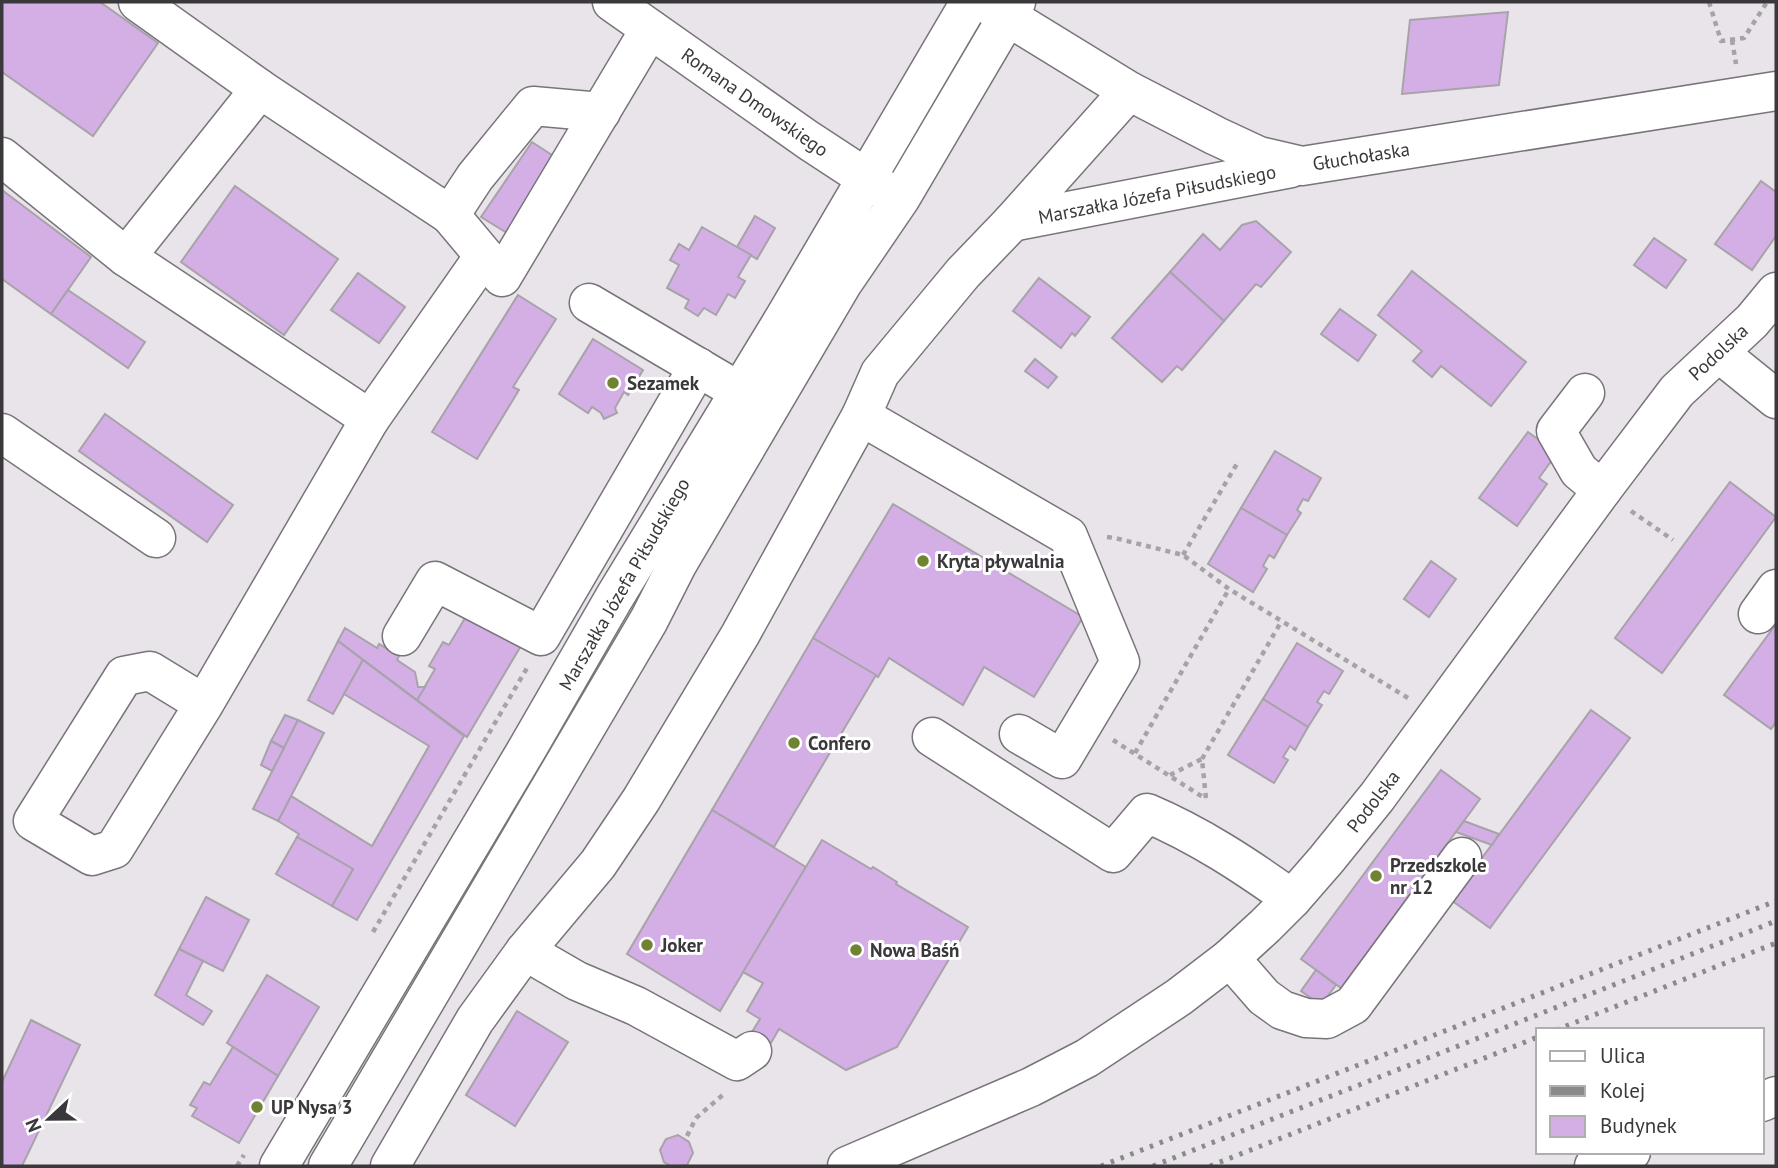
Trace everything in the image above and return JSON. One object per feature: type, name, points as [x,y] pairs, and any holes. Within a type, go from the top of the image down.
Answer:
[{"type":"street","points":[[138,2],[175,14],[260,89],[450,215],[493,266]]},
{"type":"street","name":"Romana Dmowskiego","points":[[612,2],[808,140],[900,200]]},
{"type":"street","name":"Marszałka Józefa Piłsudskiego","points":[[262,1160],[527,749],[614,598],[740,392],[970,2]]},
{"type":"street","name":"Marszałka Józefa Piłsudskiego","points":[[328,1166],[649,620],[678,563],[842,284],[900,200],[1002,7]]},
{"type":"street","name":"Głuchołaska","points":[[1002,7],[1129,91],[1259,156],[1302,166],[1776,91]]},
{"type":"street","points":[[204,704],[150,671],[124,676],[33,821],[92,856],[114,849],[204,704],[370,419],[493,266],[601,112],[650,29]]},
{"type":"street","points":[[126,257],[260,89]]},
{"type":"street","name":"Marszałka Józefa Piłsudskiego","points":[[390,1166],[475,1020],[525,951],[598,864],[641,800],[740,635],[861,416],[880,373],[963,273],[1129,91]]},
{"type":"street","points":[[450,215],[475,177],[533,106],[601,112]]},
{"type":"street","points":[[2,157],[126,257],[370,419]]},
{"type":"street","name":"Marszałka Józefa Piłsudskiego","points":[[1012,222],[1302,166]]},
{"type":"street","name":"Podolska","points":[[847,1166],[1031,1087],[1087,1058],[1179,997],[1230,958],[1292,899],[1377,797],[1677,391],[1752,321],[1776,292]]},
{"type":"street","points":[[589,303],[740,392]]},
{"type":"street","points":[[1719,353],[1776,398]]},
{"type":"street","points":[[402,636],[435,580],[541,636],[698,368]]},
{"type":"street","points":[[1585,393],[1556,430],[1579,471],[1602,490]]},
{"type":"street","points":[[861,416],[1068,536],[1120,662],[1062,760],[1019,734]]},
{"type":"street","points":[[2,433],[156,538]]},
{"type":"street","points":[[932,737],[1113,853],[1147,813],[1175,825],[1247,867],[1292,899]]},
{"type":"street","points":[[1230,958],[1264,997],[1282,1010],[1306,1018],[1327,1019],[1353,1005],[1462,857]]},
{"type":"street","points":[[525,951],[577,981],[744,1056]]},
{"type":"street","points":[[1594,1166],[1626,1154]]},
{"type":"path","points":[[1709,2],[1721,41],[1744,38],[1767,2]]},
{"type":"path","points":[[1183,555],[1238,462]]},
{"type":"path","points":[[1602,490],[1673,540]]},
{"type":"path","points":[[1068,536],[1115,538],[1183,555],[1228,589],[1437,717]]},
{"type":"path","points":[[1135,753],[1228,589]]},
{"type":"path","points":[[1169,775],[1202,759],[1281,622]]},
{"type":"path","points":[[369,940],[528,666],[541,636]]},
{"type":"path","points":[[1085,722],[1206,799],[1202,759]]},
{"type":"path","points":[[687,1136],[696,1118],[731,1087],[744,1056]]},
{"type":"path","points":[[237,1166],[262,1160]]},
{"type":"building","points":[[2,2],[100,2],[158,43],[93,136],[2,72]]},
{"type":"building","points":[[1508,12],[1499,85],[1402,94],[1410,20]]},
{"type":"building","points":[[532,142],[555,157],[507,233],[481,217]]},
{"type":"building","points":[[1761,181],[1776,192],[1776,236],[1752,270],[1715,244]]},
{"type":"building","points":[[235,186],[338,259],[284,335],[181,262]]},
{"type":"building","points":[[2,190],[91,257],[51,314],[2,279]]},
{"type":"building","points":[[755,216],[775,228],[757,259],[737,247]]},
{"type":"building","points":[[1256,221],[1291,252],[1261,287],[1256,284],[1224,321],[1170,272],[1203,234],[1220,250],[1242,225]]},
{"type":"building","points":[[702,227],[751,255],[738,277],[745,281],[735,298],[728,294],[716,315],[704,308],[698,316],[685,308],[689,300],[667,288],[679,265],[670,260],[679,244],[689,250]]},
{"type":"building","points":[[1654,238],[1686,260],[1666,288],[1634,265]]},
{"type":"building","points":[[1412,271],[1526,362],[1491,406],[1441,366],[1432,377],[1413,361],[1422,351],[1378,315]]},
{"type":"building","points":[[1170,272],[1224,321],[1182,370],[1177,366],[1162,382],[1112,338]]},
{"type":"building","points":[[358,273],[405,307],[379,343],[331,310]]},
{"type":"building","points":[[1039,278],[1090,317],[1075,336],[1072,333],[1061,348],[1013,311]]},
{"type":"building","points":[[68,290],[145,342],[128,368],[51,314]]},
{"type":"building","points":[[518,295],[556,319],[513,387],[519,390],[477,459],[432,432]]},
{"type":"building","points":[[1340,309],[1376,335],[1358,361],[1321,334]]},
{"type":"building","points":[[593,339],[643,370],[628,395],[624,392],[615,408],[617,413],[604,419],[601,413],[592,407],[588,413],[559,394]]},
{"type":"building","points":[[1035,359],[1057,377],[1048,388],[1025,371]]},
{"type":"building","points":[[105,414],[233,505],[207,542],[79,451]]},
{"type":"building","points":[[1528,432],[1557,453],[1539,478],[1547,484],[1517,526],[1479,498]]},
{"type":"building","points":[[1275,451],[1321,478],[1308,501],[1303,499],[1297,510],[1301,513],[1287,535],[1241,508]]},
{"type":"building","points":[[1730,482],[1776,517],[1662,673],[1615,638]]},
{"type":"building","name":"Kryta pływalnia","points":[[893,504],[1083,617],[1034,697],[984,667],[963,705],[889,658],[878,677],[813,638]]},
{"type":"building","points":[[1241,508],[1287,535],[1274,558],[1269,555],[1263,566],[1267,569],[1253,592],[1208,564]]},
{"type":"building","points":[[1431,561],[1456,579],[1429,617],[1404,599]]},
{"type":"building","points":[[468,613],[522,644],[467,737],[417,700],[435,669],[429,666],[443,642],[449,645]]},
{"type":"building","points":[[1776,624],[1776,722],[1771,729],[1724,695]]},
{"type":"building","points":[[345,628],[377,648],[379,644],[399,656],[397,660],[415,672],[418,687],[425,687],[417,700],[338,641]]},
{"type":"building","name":"Confero","points":[[813,638],[876,675],[774,847],[712,810]]},
{"type":"building","points":[[338,641],[363,660],[333,714],[308,700]]},
{"type":"building","points":[[1297,643],[1343,671],[1329,694],[1324,691],[1317,702],[1322,705],[1308,727],[1263,699]]},
{"type":"building","points":[[363,660],[464,736],[357,920],[332,906],[353,869],[297,837],[299,834],[278,821],[291,796],[372,846],[429,746],[344,694]]},
{"type":"building","points":[[1263,699],[1308,727],[1295,750],[1290,746],[1283,757],[1288,760],[1274,783],[1228,755]]},
{"type":"building","points":[[1591,710],[1630,738],[1490,928],[1451,900]]},
{"type":"building","points":[[285,715],[298,720],[284,748],[271,741]]},
{"type":"building","points":[[298,720],[324,733],[278,821],[253,809]]},
{"type":"building","points":[[271,741],[284,748],[272,771],[261,765]]},
{"type":"building","points":[[1441,770],[1480,799],[1341,988],[1301,959]]},
{"type":"building","points":[[712,810],[806,867],[720,1011],[627,954]]},
{"type":"building","points":[[1464,821],[1499,834],[1492,845],[1456,832]]},
{"type":"building","points":[[297,837],[353,869],[332,906],[276,874]]},
{"type":"building","name":"Nowa Baśń","points":[[822,840],[871,869],[873,867],[968,927],[897,1047],[846,1070],[779,1029],[771,1043],[752,1032],[760,1019],[747,1011],[763,983],[743,972]]},
{"type":"building","points":[[206,897],[249,920],[223,971],[179,949]]},
{"type":"building","points":[[179,949],[203,961],[186,995],[212,1011],[203,1025],[155,995]]},
{"type":"building","points":[[1316,970],[1336,985],[1321,1005],[1301,991]]},
{"type":"building","points":[[267,975],[319,1007],[278,1076],[227,1043]]},
{"type":"building","points":[[517,1011],[568,1042],[515,1126],[466,1095]]},
{"type":"building","points":[[31,1020],[80,1045],[22,1166],[2,1166],[2,1082]]},
{"type":"building","points":[[233,1047],[278,1076],[239,1143],[192,1116],[197,1108],[190,1105],[204,1082],[210,1085]]},
{"type":"building","points":[[678,1135],[689,1142],[693,1153],[687,1165],[671,1166],[664,1162],[660,1150],[666,1139]]},
{"type":"railway","points":[[1101,1166],[1776,901]]},
{"type":"railway","points":[[1153,1166],[1776,921]]},
{"type":"railway","points":[[1561,1028],[1776,943]]},
{"type":"railway","points":[[1210,1166],[1536,1038]]},
{"type":"place","name":"Sezamek","points":[[613,383]]},
{"type":"place","name":"Kryta pływalnia","points":[[923,561]]},
{"type":"place","name":"Confero","points":[[794,743]]},
{"type":"place","name":"Przedszkole nr 12","points":[[1376,876]]},
{"type":"place","name":"Joker","points":[[647,945]]},
{"type":"place","name":"Nowa Baśń","points":[[856,950]]},
{"type":"place","name":"UP Nysa 3","points":[[257,1107]]}]
